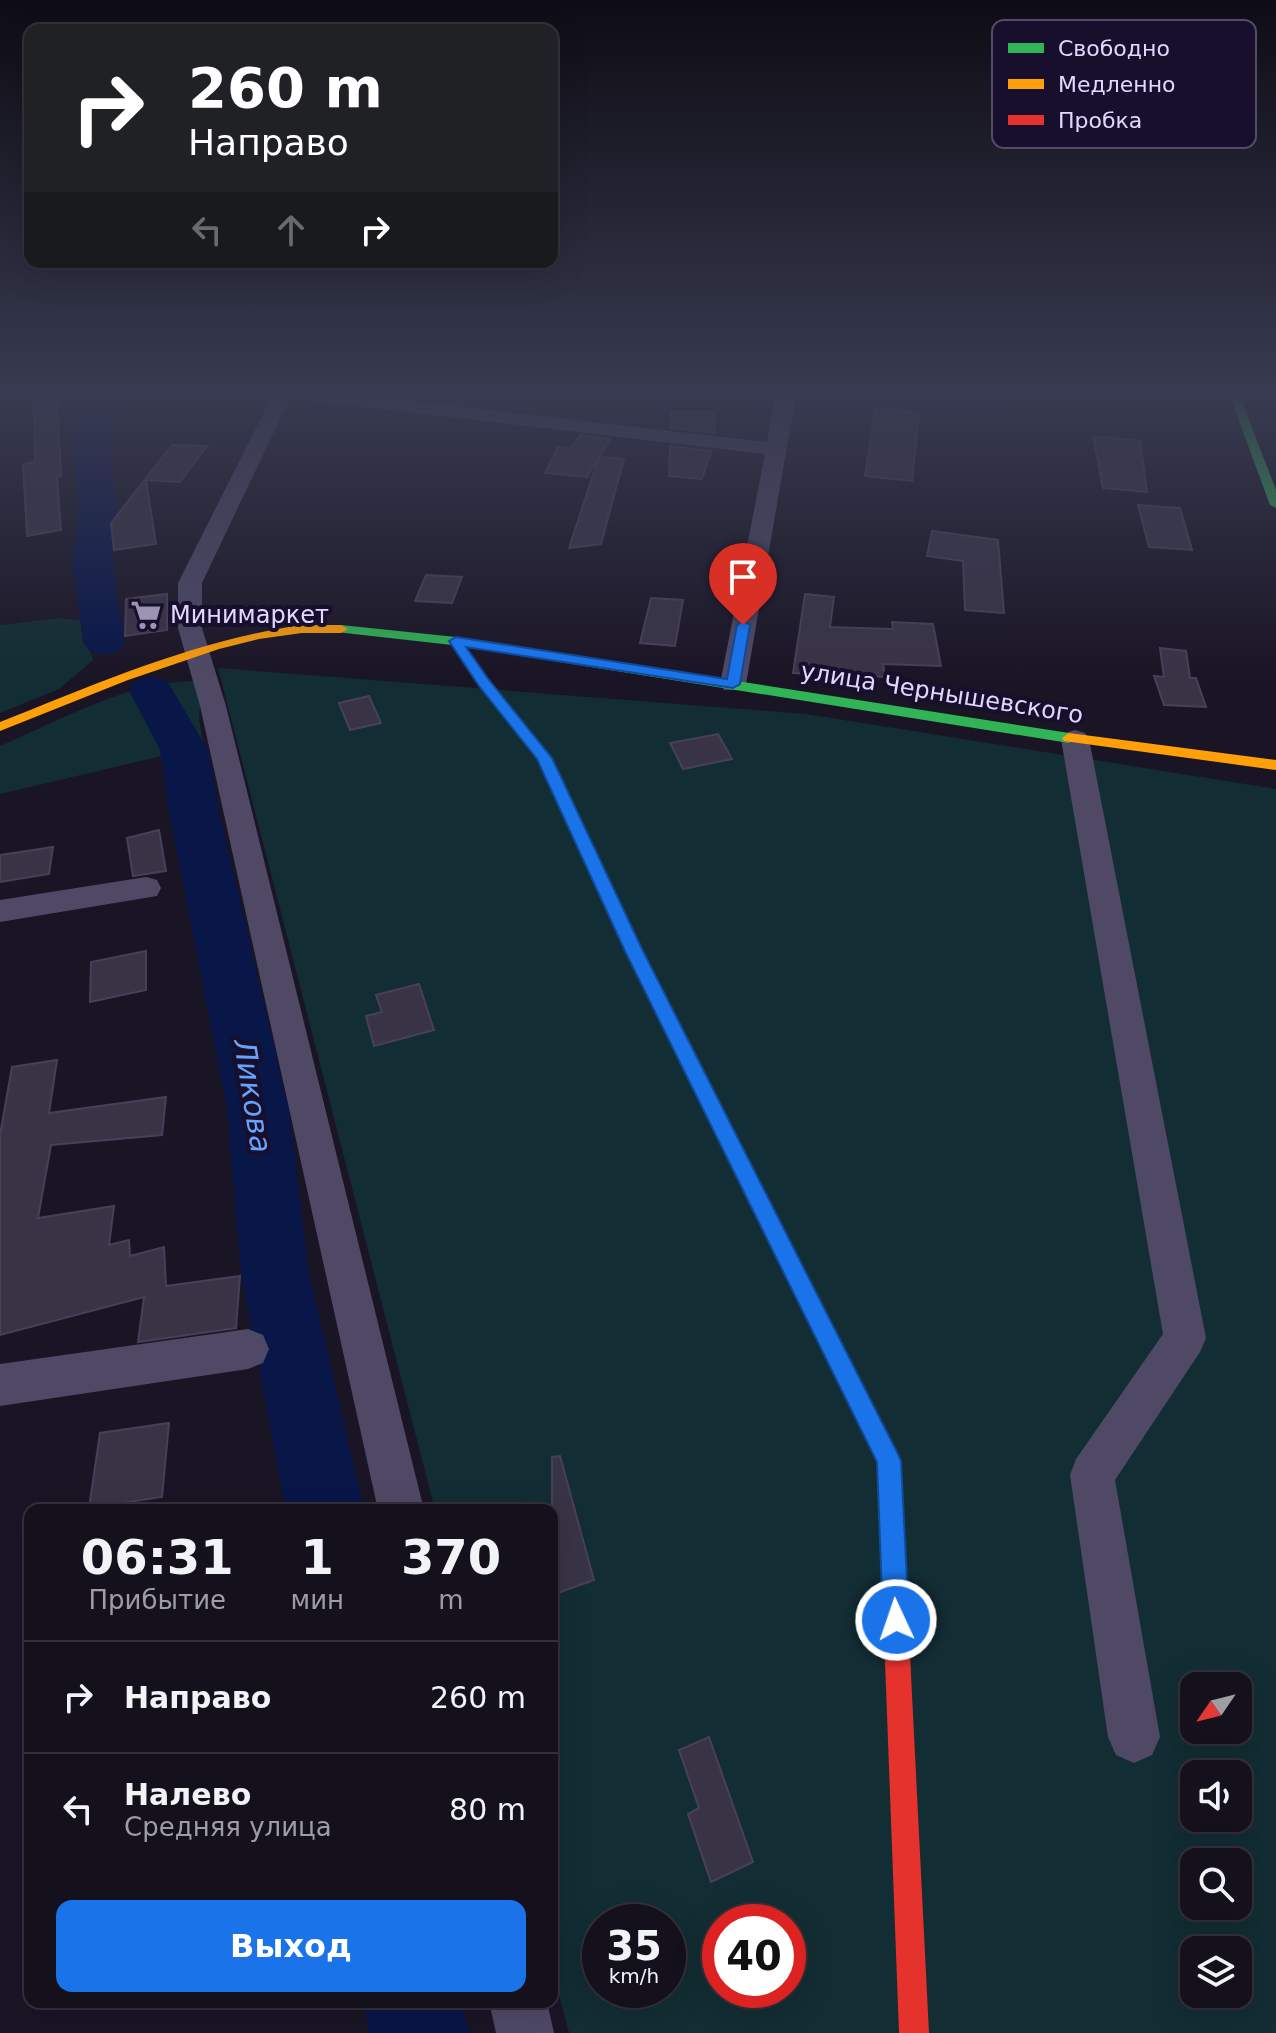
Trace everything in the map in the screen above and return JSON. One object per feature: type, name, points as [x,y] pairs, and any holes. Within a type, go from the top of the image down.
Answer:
[{"type":"street","points":[[236,489],[190,583],[189,616],[213,706],[400,1504]]},
{"type":"street","points":[[733,684],[768,489]]},
{"type":"street","name":"улица Чернышевского","points":[[0,727],[196,651],[290,628],[362,629],[456,641],[1075,739],[1276,765]]},
{"type":"street","points":[[456,641],[484,683],[544,758],[634,951],[889,1461],[914,2033]]},
{"type":"street","points":[[1075,739],[1185,1338],[1092,1475],[1134,1737]]},
{"type":"street","points":[[0,911],[146,888]]},
{"type":"street","points":[[0,1385],[248,1349]]},
{"type":"street","points":[[519,2008],[525,2033]]},
{"type":"green space","points":[[61,618],[83,621],[95,631],[88,646],[93,660],[59,689],[0,713],[0,625]]},
{"type":"green space","points":[[218,668],[806,714],[1276,789],[1276,2033],[569,2033],[558,1990],[558,1504],[433,1504]]},
{"type":"green space","points":[[198,681],[201,698],[199,719],[217,812],[210,830],[202,836],[193,841],[186,835],[174,768],[166,755],[0,794],[0,746],[121,694],[172,682]]},
{"type":"building","points":[[24,489],[58,489],[61,530],[27,536]]},
{"type":"building","points":[[138,489],[147,489],[156,544],[114,550],[111,523]]},
{"type":"building","points":[[588,489],[616,489],[601,544],[569,548]]},
{"type":"building","points":[[1113,489],[1147,489],[1147,492]]},
{"type":"building","points":[[1138,505],[1180,508],[1192,550],[1149,547]]},
{"type":"building","points":[[932,531],[998,540],[1004,613],[965,610],[963,561],[927,556]]},
{"type":"building","points":[[426,575],[462,577],[452,603],[415,601]]},
{"type":"building","name":"Минимаркет","points":[[167,594],[167,630],[125,636],[126,599]]},
{"type":"building","points":[[805,594],[834,597],[830,627],[893,629],[892,622],[933,624],[941,666],[883,664],[885,677],[793,673]]},
{"type":"building","points":[[651,598],[683,600],[675,646],[640,643]]},
{"type":"building","points":[[1160,648],[1186,651],[1190,678],[1196,678],[1206,707],[1164,705],[1154,676],[1164,677]]},
{"type":"building","points":[[369,696],[381,723],[350,730],[339,703]]},
{"type":"building","points":[[718,734],[732,759],[683,769],[670,743]]},
{"type":"building","points":[[159,830],[166,871],[133,876],[127,838]]},
{"type":"building","points":[[53,847],[49,874],[0,882],[0,855]]},
{"type":"building","points":[[146,951],[146,990],[90,1002],[91,962]]},
{"type":"building","points":[[419,984],[434,1030],[374,1046],[366,1016],[382,1012],[376,995]]},
{"type":"building","points":[[57,1060],[49,1113],[166,1097],[162,1135],[51,1145],[38,1218],[114,1206],[109,1245],[129,1240],[130,1256],[164,1247],[166,1286],[240,1276],[236,1328],[138,1342],[144,1297],[0,1335],[0,1135],[12,1067]]},
{"type":"building","points":[[169,1423],[162,1497],[116,1504],[90,1504],[100,1433]]},
{"type":"building","points":[[560,1456],[594,1580],[558,1593],[558,1504],[552,1504],[552,1457]]},
{"type":"building","points":[[709,1737],[753,1862],[711,1882],[688,1814],[699,1808],[679,1750]]},
{"type":"waterway","name":"Ликова","points":[[96,489],[98,510],[92,560],[104,642]]},
{"type":"waterway","name":"Ликова","points":[[151,690],[184,750],[194,811],[258,1110],[275,1273],[324,1504]]},
{"type":"waterway","name":"Ликова","points":[[414,2008],[419,2033]]},
{"type":"traffic: fast","points":[[1270,489],[1276,505]]},
{"type":"traffic: fast","points":[[341,629],[456,641],[1069,738]]},
{"type":"traffic: fast","points":[[456,641],[484,683],[544,758],[634,951],[889,1461],[893,1555]]},
{"type":"traffic: slow","points":[[0,727],[123,677],[214,646],[302,629],[341,629]]},
{"type":"traffic: slow","points":[[1069,738],[1276,765]]},
{"type":"traffic: jam","points":[[893,1555],[914,2033]]},
{"type":"place","name":"Минимаркет","points":[[146,615]]},
{"type":"route","points":[[743,625],[733,684],[456,641],[484,683],[544,758],[634,951],[889,1461],[896,1620]]}]
